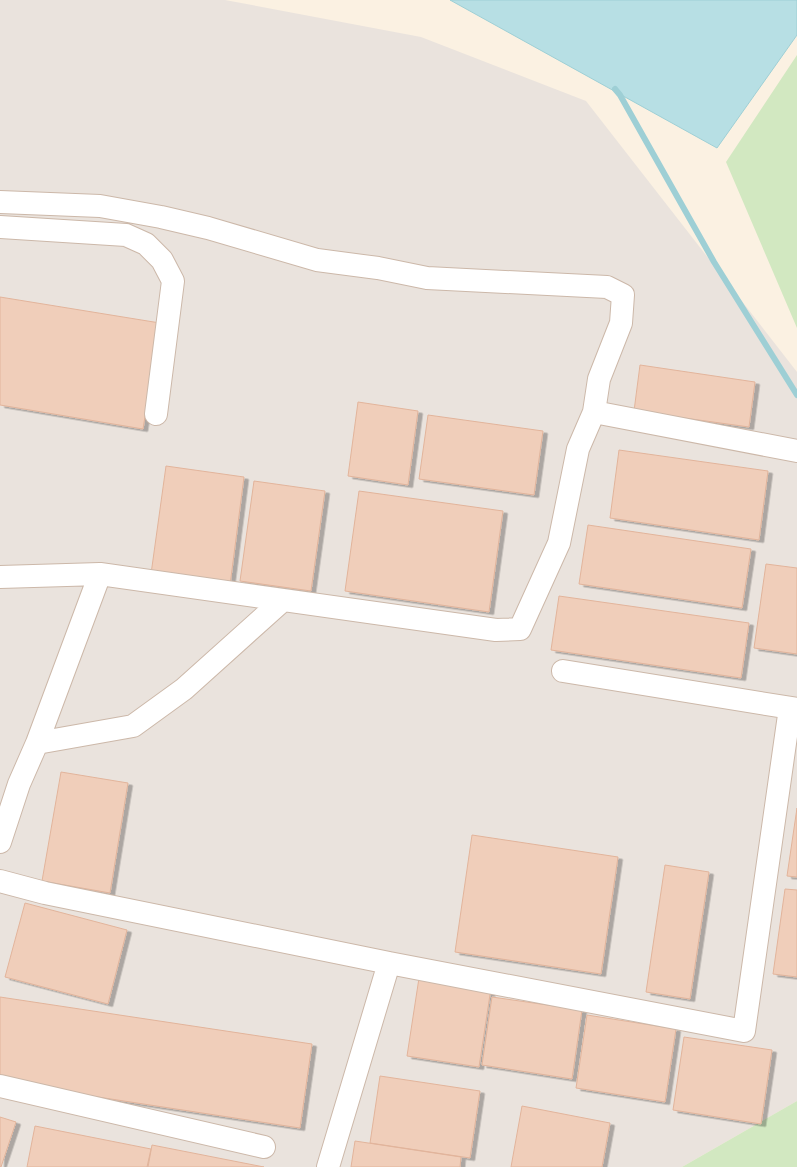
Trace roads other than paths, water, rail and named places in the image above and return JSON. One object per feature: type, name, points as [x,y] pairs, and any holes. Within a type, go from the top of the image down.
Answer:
[{"type":"street","points":[[0,202],[100,206],[208,228],[317,260],[378,268],[427,278],[607,287],[623,295],[621,324],[598,379],[594,412],[578,449],[559,543],[520,630],[496,630],[100,574],[0,577]]},
{"type":"street","points":[[0,227],[126,235],[146,244],[162,260],[173,281],[156,414]]},
{"type":"street","points":[[594,412],[797,451]]},
{"type":"street","points":[[0,842],[19,784],[37,743],[100,574]]},
{"type":"street","points":[[37,743],[133,726],[184,689],[283,600]]},
{"type":"street","points":[[0,881],[44,893],[389,963],[744,1031],[793,708],[563,671]]},
{"type":"street","points":[[328,1167],[389,963]]},
{"type":"street","points":[[0,1086],[264,1147]]},
{"type":"water","points":[[450,0],[797,0],[797,35],[717,148]]},
{"type":"waterway","points":[[615,89],[620,95],[714,262],[797,395]]}]
